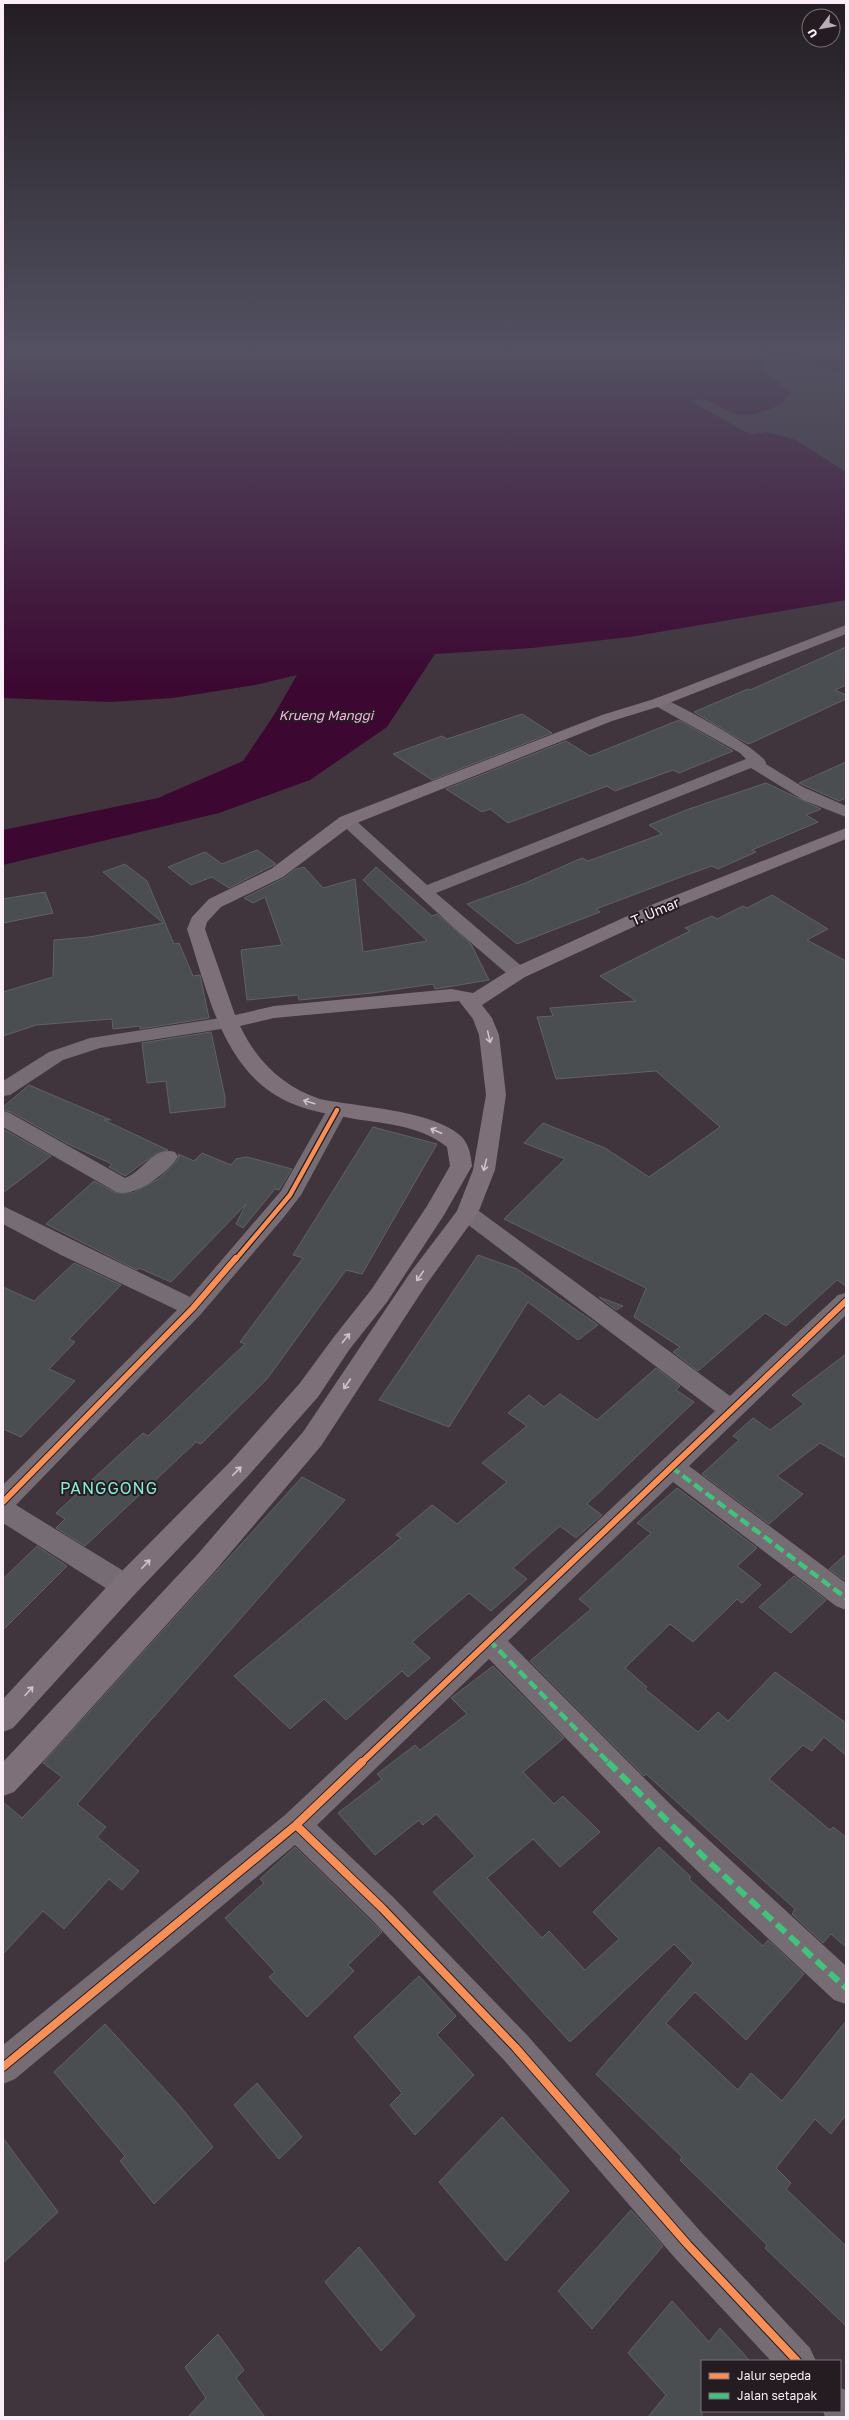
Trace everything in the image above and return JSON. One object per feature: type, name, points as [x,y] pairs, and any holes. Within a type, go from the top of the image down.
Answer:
[{"type":"main road","points":[[3,1719],[125,1586],[240,1468],[309,1390],[341,1344],[378,1296],[436,1210],[461,1166],[461,1158],[455,1143],[442,1133],[413,1123],[337,1110],[300,1099],[268,1081],[240,1047],[227,1023],[196,929],[198,921],[215,903],[277,873],[346,821],[606,718],[659,702],[846,629]]},
{"type":"main road","name":"T. Umar","points":[[471,1003],[518,973],[662,907],[846,833]]},
{"type":"main road","points":[[3,1782],[38,1747],[206,1564],[312,1439],[413,1286],[468,1213],[484,1170],[496,1095],[489,1035],[482,1018],[465,996],[451,995],[274,1012],[227,1023]]},
{"type":"street","points":[[424,892],[752,762],[759,762],[754,756],[739,746],[659,702]]},
{"type":"street","points":[[752,762],[814,799],[846,812]]},
{"type":"street","points":[[346,821],[424,892],[518,973]]},
{"type":"street","points":[[3,1090],[56,1056],[96,1042],[227,1023]]},
{"type":"street","points":[[3,1502],[193,1308],[290,1195],[337,1110]]},
{"type":"street","points":[[3,1118],[124,1186],[137,1182],[167,1157]]},
{"type":"street","points":[[468,1213],[483,1226],[730,1409]]},
{"type":"street","points":[[3,1214],[69,1249],[193,1308]]},
{"type":"street","points":[[3,2067],[296,1825],[730,1409],[846,1301]]},
{"type":"street","points":[[671,1467],[846,1598]]},
{"type":"street","points":[[3,1510],[125,1586]]},
{"type":"street","points":[[489,1640],[675,1831],[768,1920],[846,1988]]},
{"type":"street","points":[[296,1825],[382,1908],[515,2047],[688,2244],[796,2360]]},
{"type":"water","name":"Krueng Manggi","points":[[3,459],[826,459],[846,472],[846,600],[630,637],[532,648],[435,654],[387,727],[310,780],[219,813],[3,865],[3,830],[158,798],[243,761],[274,715],[297,675],[255,685],[173,698],[110,702],[3,698]]},
{"type":"building","points":[[846,647],[846,685],[835,690],[846,695],[846,699],[751,743],[748,744],[694,712],[748,689],[750,690]]},
{"type":"building","points":[[522,714],[552,733],[432,780],[393,754],[442,736],[447,739]]},
{"type":"building","points":[[679,720],[733,751],[679,773],[673,770],[615,791],[607,786],[508,823],[490,809],[482,812],[446,789],[566,741],[590,756]]},
{"type":"building","points":[[846,762],[846,798],[839,801],[799,783]]},
{"type":"building","points":[[766,783],[821,809],[806,815],[818,822],[752,850],[756,852],[718,869],[712,866],[689,874],[596,909],[600,912],[517,944],[467,904],[523,884],[582,858],[588,861],[662,834],[649,825],[689,809]]},
{"type":"building","points":[[257,850],[276,864],[229,888],[212,877],[191,885],[168,867],[205,852],[222,864]]},
{"type":"building","points":[[125,864],[147,881],[174,944],[179,943],[193,976],[200,975],[209,1018],[140,1029],[140,1026],[113,1029],[112,1019],[36,1025],[3,1036],[3,992],[53,977],[54,940],[89,937],[163,923],[103,872]]},
{"type":"building","points":[[304,867],[323,888],[355,879],[363,952],[427,941],[363,880],[376,867],[432,916],[437,914],[471,944],[489,980],[435,989],[433,984],[372,993],[299,1000],[298,995],[247,1000],[241,950],[282,945],[265,897],[253,903],[244,898],[284,878],[296,869]]},
{"type":"building","points":[[45,892],[53,913],[3,923],[3,899]]},
{"type":"building","points":[[772,895],[828,929],[807,940],[846,961],[846,1286],[837,1280],[786,1326],[765,1313],[698,1371],[673,1352],[680,1347],[634,1317],[646,1288],[504,1219],[565,1159],[524,1143],[543,1123],[605,1148],[649,1177],[720,1127],[656,1071],[556,1079],[537,1017],[553,1016],[550,1008],[636,1001],[600,976],[690,931],[685,928],[712,916],[717,919],[743,906],[747,908]]},
{"type":"building","points":[[211,1032],[225,1097],[225,1107],[170,1113],[166,1081],[147,1083],[142,1043]]},
{"type":"building","points":[[29,1085],[111,1120],[104,1120],[168,1150],[154,1155],[125,1176],[109,1167],[112,1164],[68,1144],[11,1112],[3,1110],[3,1107]]},
{"type":"building","points":[[373,1127],[437,1144],[362,1274],[346,1270],[267,1379],[201,1444],[196,1442],[85,1546],[56,1528],[65,1519],[56,1513],[143,1433],[148,1436],[245,1344],[240,1342],[303,1258],[293,1255]]},
{"type":"building","points":[[3,1129],[51,1156],[3,1193]]},
{"type":"building","points":[[202,1153],[231,1165],[236,1159],[247,1157],[292,1169],[279,1190],[275,1189],[243,1228],[236,1224],[246,1204],[171,1282],[139,1268],[137,1270],[46,1224],[94,1181],[116,1193],[133,1193],[160,1178],[179,1158],[178,1154],[194,1161]]},
{"type":"building","points":[[478,1255],[517,1269],[598,1325],[578,1340],[528,1302],[449,1427],[379,1400]]},
{"type":"building","points":[[74,1263],[121,1285],[69,1339],[75,1342],[49,1369],[75,1381],[21,1437],[3,1429],[3,1287],[34,1301]]},
{"type":"building","points":[[599,1297],[623,1306],[616,1310]]},
{"type":"building","points":[[846,1354],[846,1458],[820,1443],[777,1476],[803,1494],[769,1524],[702,1474],[739,1440],[733,1436],[753,1418],[770,1430],[804,1404],[792,1395]]},
{"type":"building","points":[[656,1368],[680,1386],[676,1390],[694,1402],[587,1504],[602,1515],[576,1538],[560,1526],[513,1568],[527,1579],[491,1611],[469,1593],[412,1642],[430,1658],[408,1677],[402,1671],[346,1720],[324,1699],[290,1729],[234,1676],[401,1538],[396,1535],[432,1505],[457,1524],[507,1482],[482,1463],[527,1426],[508,1413],[529,1395],[544,1407],[560,1394],[597,1420]]},
{"type":"building","points":[[302,1477],[345,1500],[77,1804],[106,1827],[97,1837],[139,1871],[122,1890],[109,1879],[64,1929],[43,1911],[3,1954],[3,1802],[22,1818],[62,1777],[43,1763]]},
{"type":"building","points":[[677,1488],[757,1548],[737,1566],[761,1585],[742,1603],[737,1599],[693,1642],[670,1624],[625,1668],[647,1687],[645,1689],[698,1732],[718,1712],[728,1721],[775,1672],[846,1723],[846,1755],[824,1737],[812,1751],[803,1745],[769,1779],[830,1830],[833,1827],[846,1837],[846,1947],[831,1934],[823,1943],[792,1914],[795,1909],[646,1774],[644,1776],[530,1661],[591,1609],[579,1599],[651,1533],[637,1523]]},
{"type":"building","points":[[37,1546],[67,1566],[3,1630],[3,1579]]},
{"type":"building","points":[[846,1554],[846,1581],[829,1569]]},
{"type":"building","points":[[794,1576],[826,1600],[791,1633],[759,1607]]},
{"type":"building","points":[[493,1666],[564,1738],[523,1772],[554,1804],[563,1796],[600,1832],[560,1867],[533,1839],[487,1878],[542,1938],[549,1931],[585,1970],[619,1939],[593,1912],[659,1847],[691,1877],[689,1879],[763,1946],[768,1940],[804,1974],[746,2040],[695,1992],[666,2023],[738,2090],[751,2073],[782,2101],[846,2021],[846,2115],[831,2134],[815,2119],[776,2168],[791,2183],[786,2189],[846,2246],[846,2326],[765,2248],[767,2245],[680,2160],[682,2157],[596,2074],[693,1963],[674,1944],[570,2042],[433,1892],[475,1856],[436,1814],[423,1825],[419,1820],[375,1855],[338,1813],[382,1779],[377,1774],[415,1745],[420,1750],[467,1714],[451,1698]]},
{"type":"building","points":[[295,1847],[382,1932],[348,1965],[354,1971],[307,2017],[269,1977],[275,1972],[225,1918],[264,1883],[260,1879]]},
{"type":"building","points":[[419,1976],[456,2016],[437,2035],[474,2075],[415,2135],[390,2105],[402,2093],[354,2037]]},
{"type":"building","points":[[105,2024],[179,2105],[213,2147],[154,2204],[120,2161],[125,2156],[54,2072]]},
{"type":"building","points":[[257,2083],[302,2137],[279,2159],[234,2105]]},
{"type":"building","points":[[502,2117],[569,2191],[506,2261],[439,2182]]},
{"type":"building","points":[[3,2138],[58,2212],[3,2263]]},
{"type":"building","points":[[631,2210],[663,2246],[592,2329],[558,2291]]},
{"type":"building","points":[[359,2247],[415,2316],[381,2351],[325,2282]]},
{"type":"building","points":[[672,2301],[709,2342],[720,2328],[749,2360],[701,2360],[702,2417],[648,2417],[666,2395],[628,2353]]},
{"type":"building","points":[[218,2334],[244,2370],[236,2378],[265,2417],[188,2417],[206,2398],[185,2367]]},
{"type":"marked path","points":[[671,1467],[846,1598]]},
{"type":"marked path","points":[[489,1640],[576,1730],[708,1861],[846,1988]]},
{"type":"cycle path","points":[[3,1502],[193,1308],[276,1212],[290,1195],[337,1110]]},
{"type":"cycle path","points":[[3,2067],[296,1825],[846,1301]]},
{"type":"cycle path","points":[[296,1825],[382,1908],[515,2047],[688,2245],[796,2360]]},
{"type":"district","name":"PANGGONG","points":[[109,1488]]}]
